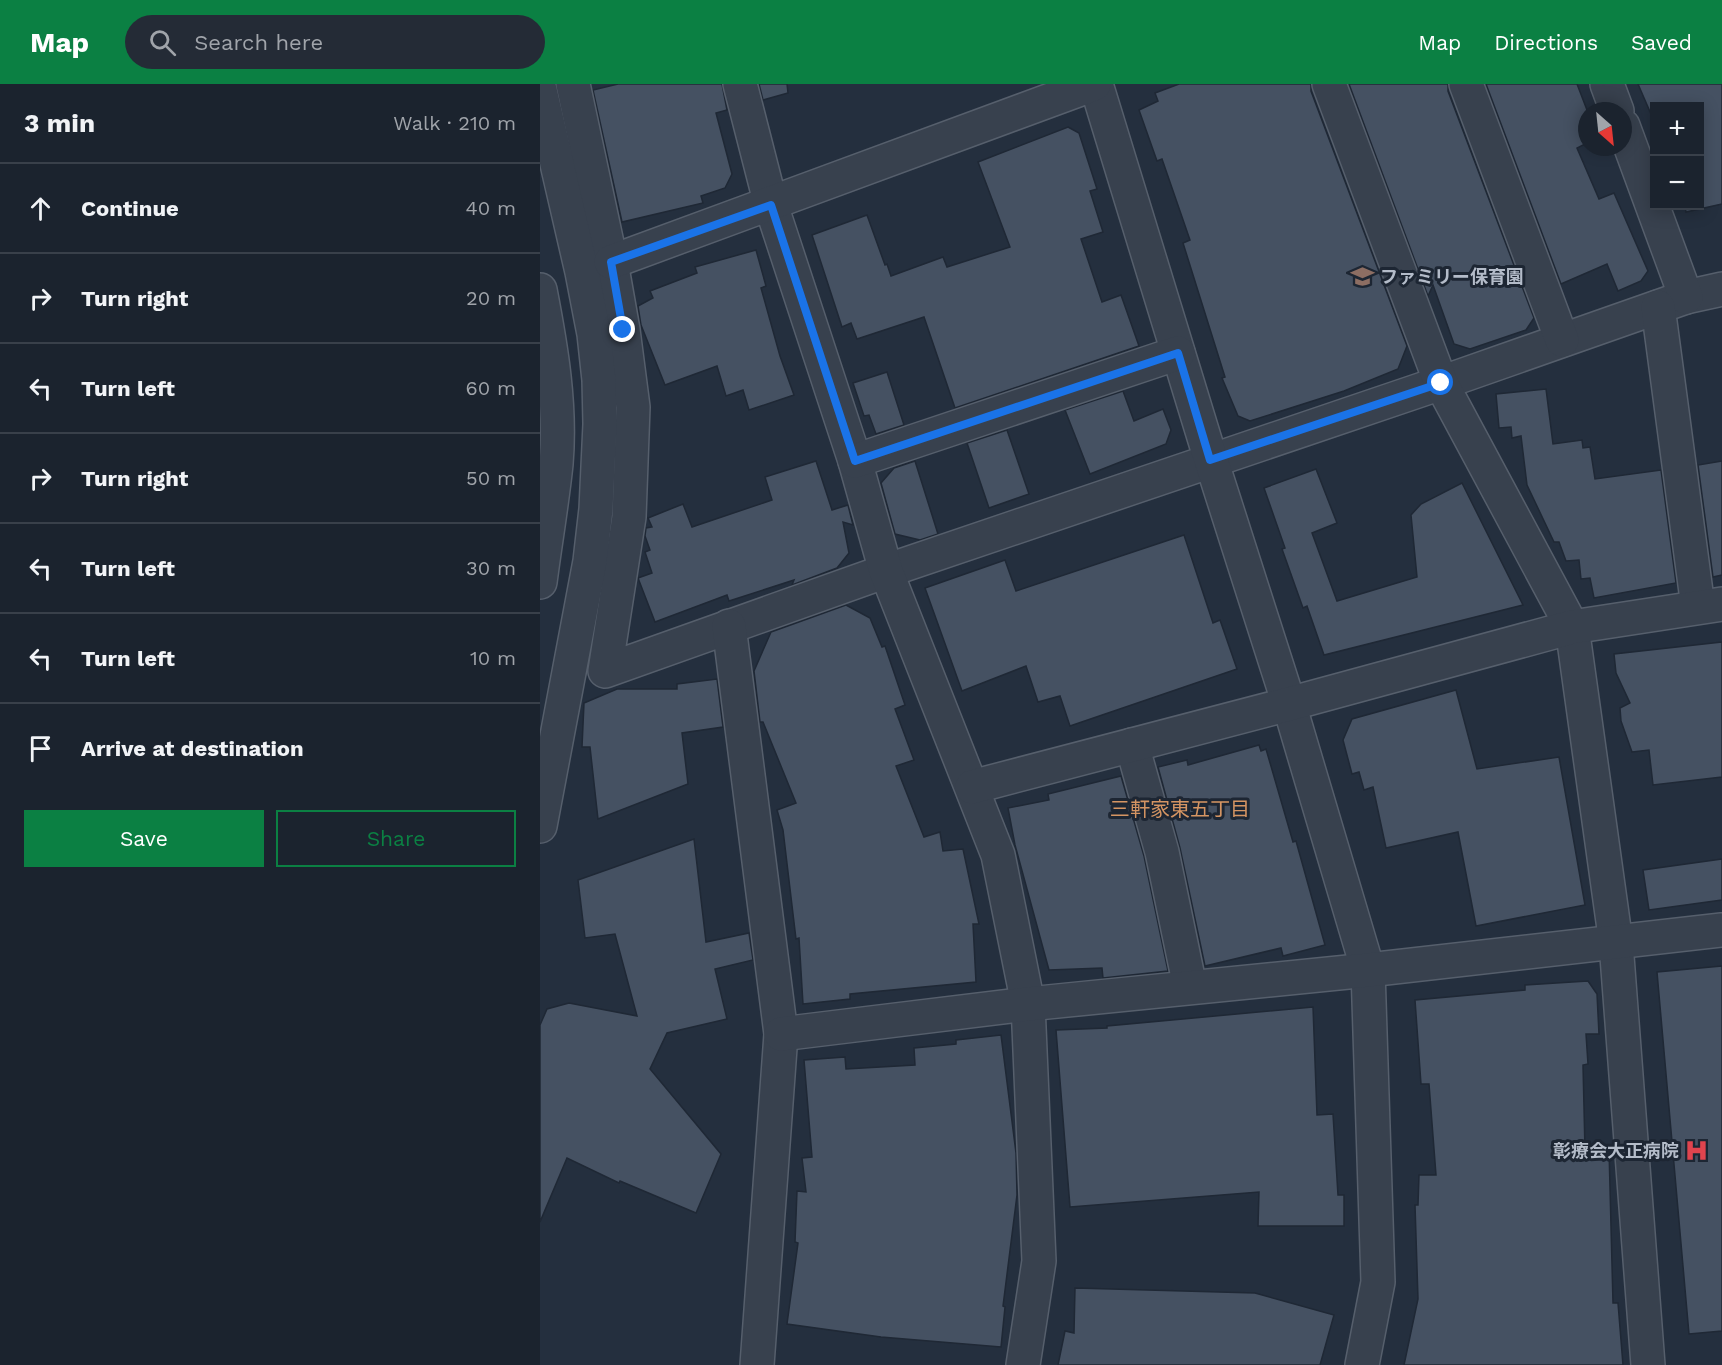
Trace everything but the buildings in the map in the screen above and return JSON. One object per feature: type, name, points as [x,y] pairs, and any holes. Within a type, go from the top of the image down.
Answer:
[{"type":"street","points":[[573,84],[611,262],[633,407],[629,517],[605,671],[886,571],[1441,383],[1672,302],[1722,289]]},
{"type":"street","points":[[740,84],[771,205],[855,461],[886,571],[998,855],[1028,1004],[1039,1260],[1023,1365]]},
{"type":"street","points":[[611,262],[1095,84],[1210,460],[1288,704],[1368,970],[1378,1282],[1362,1365]]},
{"type":"street","points":[[1329,84],[1441,383],[1572,627],[1616,943],[1648,1365]]},
{"type":"street","points":[[1466,84],[1562,340]]},
{"type":"street","points":[[1608,84],[1614,102]]},
{"type":"street","points":[[540,90],[594,334],[599,380],[600,424],[596,509],[590,561],[540,826]]},
{"type":"street","points":[[972,787],[1572,627],[1710,606],[1672,302],[1631,156]]},
{"type":"street","points":[[540,290],[550,339],[555,388],[556,464],[546,494],[540,582]]},
{"type":"street","points":[[855,461],[1178,353]]},
{"type":"street","points":[[729,627],[781,1034],[757,1365]]},
{"type":"street","points":[[1132,745],[1162,852],[1190,987]]},
{"type":"street","points":[[781,1034],[1028,1004],[1368,970],[1722,930]]},
{"type":"place","name":"ファミリー保育園","points":[[1362,277]]},
{"type":"place","name":"彰療会大正病院","points":[[1697,1151]]},
{"type":"district","name":"三軒家東五丁目","points":[[1180,809]]},
{"type":"route","points":[[623,330],[611,262],[771,205],[855,461],[1178,353],[1210,460],[1441,383]]}]
